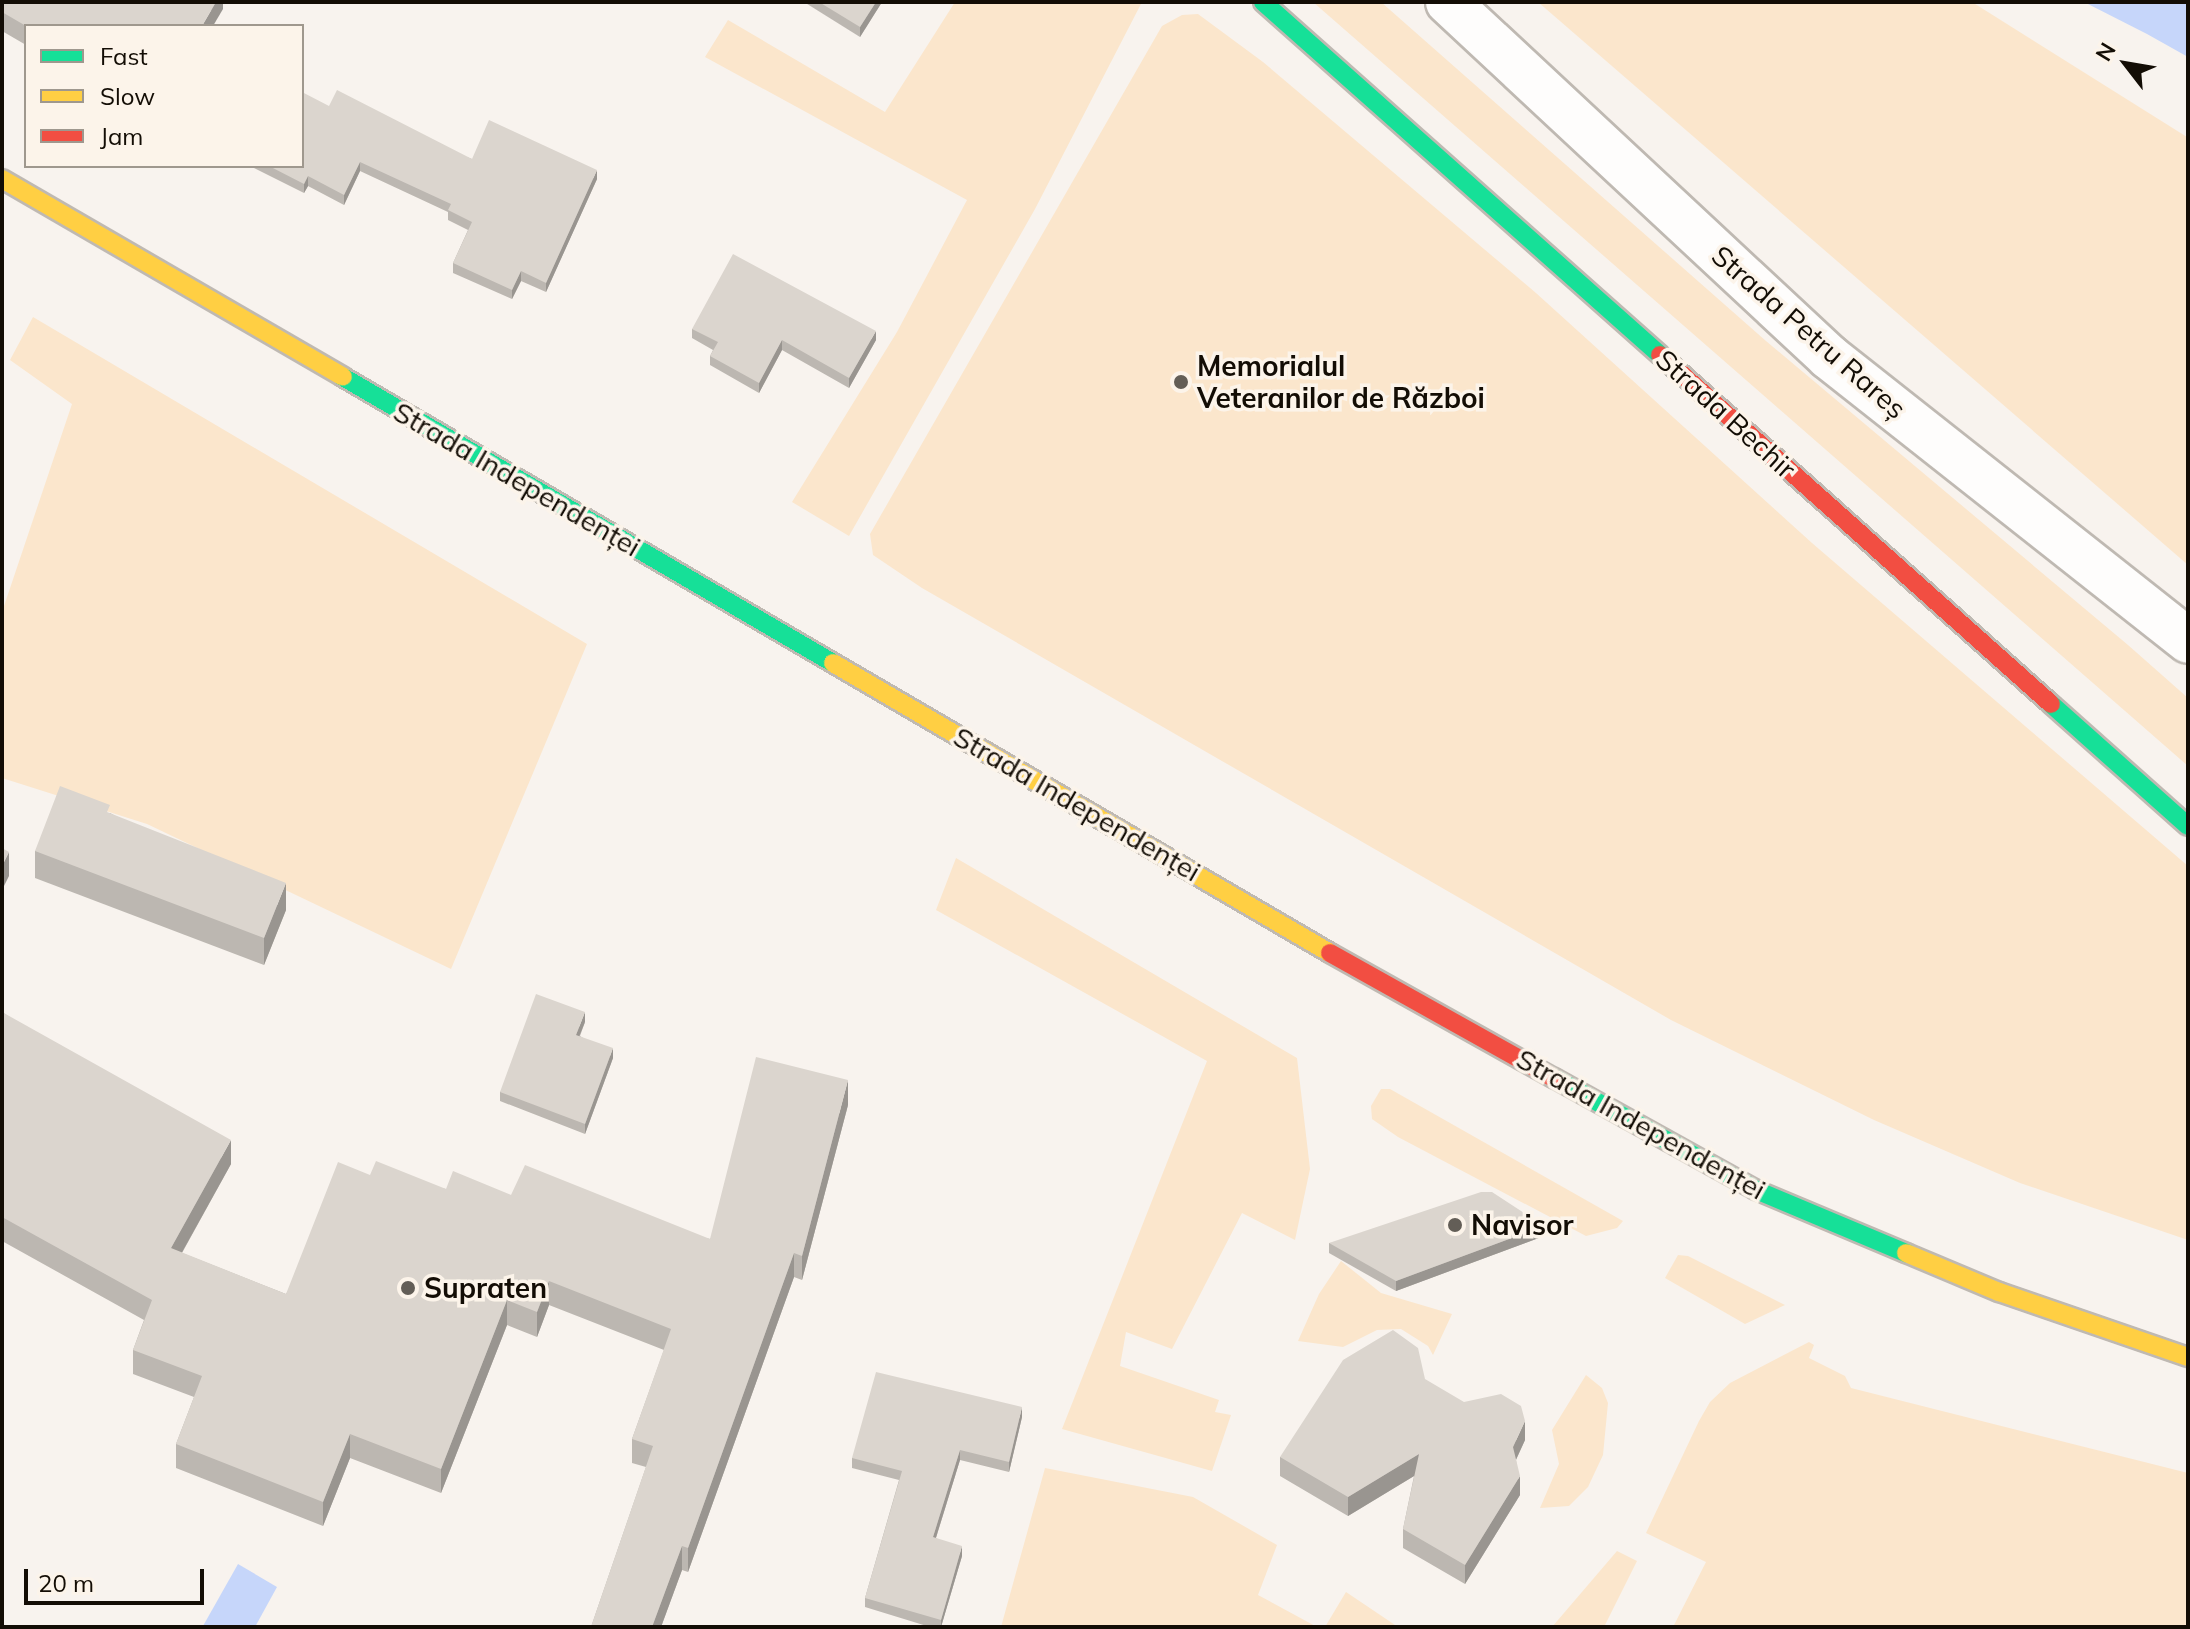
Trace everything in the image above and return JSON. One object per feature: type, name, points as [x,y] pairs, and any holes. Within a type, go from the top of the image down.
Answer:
[{"type":"main road","name":"Strada Bechir","points":[[1263,2],[2188,826]]},
{"type":"main road","name":"Strada Independenței","points":[[2,179],[1360,970],[1756,1190],[1999,1292],[2188,1357]]},
{"type":"street","name":"Strada Petru Rareș","points":[[1448,2],[1829,357],[2188,641]]},
{"type":"shaded area","points":[[955,2],[1142,2],[1035,209],[849,536],[792,502],[897,332],[967,200],[705,57],[728,20],[885,112]]},
{"type":"shaded area","points":[[1313,2],[1381,2],[1766,341],[2128,645],[2188,698],[2188,766]]},
{"type":"shaded area","points":[[1538,2],[1972,2],[2187,137],[2188,565]]},
{"type":"shaded area","points":[[1198,14],[1263,62],[1536,293],[1812,543],[2188,866],[2188,1240],[2020,1183],[1874,1120],[1671,1020],[922,588],[873,555],[870,534],[1162,26],[1182,15]]},
{"type":"shaded area","points":[[33,317],[587,644],[451,969],[147,824],[2,778],[2,612],[72,404],[10,360]]},
{"type":"shaded area","points":[[956,858],[1297,1058],[1310,1169],[1295,1240],[1242,1213],[1172,1349],[1126,1332],[1120,1366],[1219,1400],[1215,1412],[1231,1415],[1212,1471],[1062,1429],[1207,1061],[936,910]]},
{"type":"shaded area","points":[[1381,1089],[1390,1089],[1623,1221],[1617,1228],[1586,1236],[1398,1137],[1372,1119],[1371,1106]]},
{"type":"shaded area","points":[[1678,1255],[1688,1256],[1785,1305],[1745,1324],[1665,1278]]},
{"type":"shaded area","points":[[1341,1261],[1381,1293],[1452,1314],[1433,1355],[1428,1346],[1401,1329],[1377,1330],[1343,1347],[1298,1341],[1319,1294]]},
{"type":"shaded area","points":[[1809,1342],[1814,1345],[1809,1358],[1845,1376],[1851,1388],[2188,1473],[2188,1627],[1673,1627],[1706,1562],[1646,1533],[1699,1421],[1710,1402],[1730,1383]]},
{"type":"shaded area","points":[[1586,1375],[1602,1388],[1608,1403],[1603,1455],[1588,1487],[1569,1506],[1540,1508],[1559,1464],[1552,1430]]},
{"type":"shaded area","points":[[1045,1468],[1193,1497],[1277,1545],[1258,1595],[1317,1627],[1001,1627]]},
{"type":"shaded area","points":[[1617,1551],[1637,1561],[1604,1627],[1552,1627]]},
{"type":"shaded area","points":[[1346,1592],[1398,1627],[1325,1627]]},
{"type":"water","points":[[2084,2],[2188,2],[2188,57],[2147,34]]},
{"type":"water","points":[[238,1564],[277,1587],[255,1627],[203,1626]]},
{"type":"building","points":[[2,2],[216,2],[203,24],[24,25],[2,12]]},
{"type":"building","points":[[819,2],[876,2],[860,27]]},
{"type":"building","points":[[337,90],[472,159],[489,120],[597,170],[546,283],[521,271],[512,290],[453,263],[472,222],[448,210],[451,204],[360,162],[344,195],[308,176],[304,184],[273,168],[304,168],[304,93],[329,106]]},
{"type":"building","points":[[733,254],[876,331],[849,378],[782,340],[759,383],[710,356],[718,342],[692,329]]},
{"type":"building","points":[[60,786],[110,805],[107,812],[286,883],[264,938],[35,851]]},
{"type":"building","points":[[2,848],[9,852],[2,866]]},
{"type":"building","points":[[536,994],[585,1012],[576,1035],[613,1048],[585,1124],[500,1092]]},
{"type":"building","points":[[2,1012],[231,1140],[171,1248],[286,1294],[338,1162],[370,1175],[376,1161],[446,1189],[453,1171],[511,1195],[525,1165],[710,1239],[756,1057],[848,1080],[802,1256],[794,1253],[688,1548],[682,1546],[652,1627],[591,1627],[653,1446],[632,1439],[671,1329],[549,1281],[537,1312],[507,1300],[441,1469],[350,1434],[323,1502],[176,1444],[202,1376],[133,1350],[152,1300],[2,1217]]},
{"type":"building","points":[[1481,1192],[1492,1192],[1544,1226],[1396,1281],[1329,1243]]},
{"type":"building","points":[[1393,1330],[1418,1348],[1425,1379],[1464,1402],[1501,1394],[1521,1406],[1525,1421],[1513,1447],[1520,1476],[1465,1565],[1403,1529],[1419,1454],[1348,1497],[1280,1457],[1343,1360]]},
{"type":"building","points":[[876,1372],[1022,1407],[1009,1462],[960,1450],[933,1537],[962,1546],[941,1620],[865,1598],[902,1471],[852,1458]]},
{"type":"traffic: fast","points":[[1263,2],[1660,355]]},
{"type":"traffic: fast","points":[[343,377],[833,663]]},
{"type":"traffic: fast","points":[[2051,704],[2188,826]]},
{"type":"traffic: fast","points":[[1554,1078],[1756,1190],[1906,1253]]},
{"type":"traffic: slow","points":[[2,179],[343,377]]},
{"type":"traffic: slow","points":[[833,663],[1330,953]]},
{"type":"traffic: slow","points":[[1906,1253],[1999,1292],[2188,1357]]},
{"type":"traffic: jam","points":[[1660,355],[2051,704]]},
{"type":"traffic: jam","points":[[1330,953],[1554,1078]]},
{"type":"place","name":"Memorialul Veteranilor de Război","points":[[1181,382]]},
{"type":"place","name":"Navisor","points":[[1455,1225]]},
{"type":"place","name":"Supraten","points":[[408,1288]]}]
